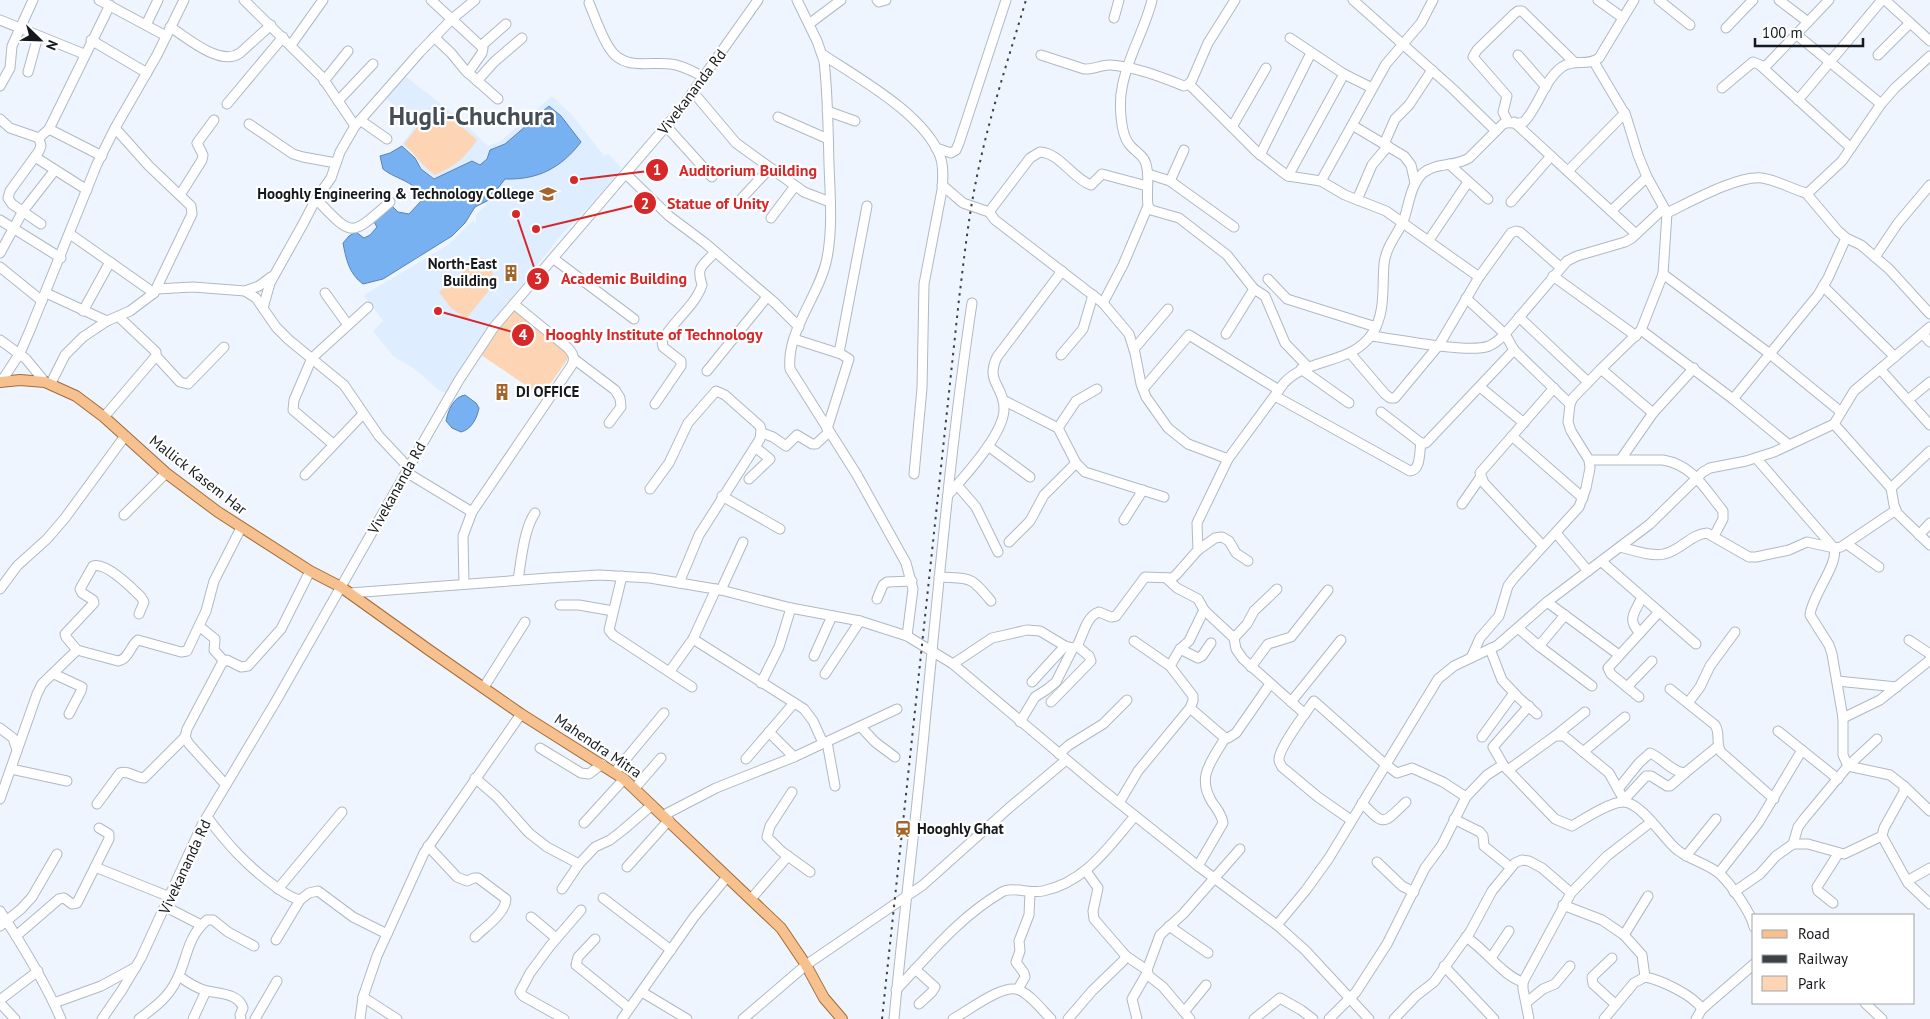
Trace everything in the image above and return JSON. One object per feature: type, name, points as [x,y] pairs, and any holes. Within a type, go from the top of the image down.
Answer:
[{"type":"main road","points":[[0,382],[20,380],[48,383]]},
{"type":"main road","name":"Mallick Kasem Har","points":[[48,383],[76,396],[126,436],[166,473],[241,528],[310,571]]},
{"type":"main road","name":"Mahendra Mitra","points":[[310,571],[346,590],[521,714],[615,772],[635,788],[688,841],[781,928],[806,965],[824,998],[842,1019]]},
{"type":"street","points":[[0,86],[10,68],[12,46],[33,0]]},
{"type":"street","points":[[99,0],[166,36]]},
{"type":"street","points":[[146,25],[158,0]]},
{"type":"street","points":[[0,382],[20,353],[87,190],[115,128],[147,73],[184,0]]},
{"type":"street","points":[[244,0],[324,80],[338,101],[358,123],[387,139]]},
{"type":"street","points":[[291,45],[323,0]]},
{"type":"street","points":[[431,0],[484,50],[468,73]]},
{"type":"street","name":"Vivekananda Rd","points":[[102,1019],[136,966],[166,907],[193,842],[207,817],[346,590],[407,470],[479,349],[494,328],[666,126],[704,77],[758,0]]},
{"type":"street","points":[[797,0],[821,54],[826,79],[830,242],[826,261],[788,356],[790,368],[857,475],[906,563],[912,581],[907,636]]},
{"type":"street","points":[[808,24],[841,0]]},
{"type":"street","points":[[877,0],[879,2],[886,0]]},
{"type":"street","points":[[936,148],[951,153],[956,150],[959,144],[1006,0]]},
{"type":"street","points":[[1114,18],[1119,0]]},
{"type":"street","points":[[1103,303],[1123,265],[1148,206],[1148,174],[1144,159],[1133,150],[1123,133],[1122,88],[1152,0]]},
{"type":"street","points":[[1041,55],[1090,70],[1108,65],[1128,67],[1184,86],[1189,84],[1208,43],[1236,0]]},
{"type":"street","points":[[1353,0],[1432,70],[1496,131]]},
{"type":"street","points":[[1321,181],[1386,64],[1421,23],[1433,0]]},
{"type":"street","points":[[1598,0],[1623,18]]},
{"type":"street","points":[[1198,550],[1197,522],[1228,459],[1291,374],[1350,353],[1371,336],[1380,318],[1387,253],[1402,223],[1415,183],[1422,174],[1433,167],[1470,158],[1503,124],[1511,122],[1519,124],[1528,118],[1556,71],[1568,63],[1587,64],[1599,58],[1634,0]]},
{"type":"street","points":[[1659,0],[1690,25]]},
{"type":"street","points":[[1726,28],[1753,0]]},
{"type":"street","points":[[1779,0],[1808,22]]},
{"type":"street","points":[[1760,66],[1765,67],[1828,0]]},
{"type":"street","points":[[1798,100],[1883,0],[1930,41]]},
{"type":"street","points":[[263,308],[267,290],[316,199],[331,178],[344,143],[358,123],[434,37],[472,1]]},
{"type":"street","points":[[589,3],[610,50],[617,56],[625,61],[642,66],[678,65],[704,77]]},
{"type":"street","points":[[39,138],[49,129],[84,54],[110,5]]},
{"type":"street","points":[[1574,62],[1522,11],[1514,14],[1472,57],[1507,96],[1503,112],[1511,122],[1636,234]]},
{"type":"street","points":[[0,20],[84,54]]},
{"type":"street","points":[[1878,55],[1910,23]]},
{"type":"street","points":[[481,46],[506,24]]},
{"type":"street","points":[[170,27],[213,54],[230,57],[240,53],[271,25]]},
{"type":"street","points":[[1796,34],[1881,104]]},
{"type":"street","points":[[28,72],[38,36]]},
{"type":"street","points":[[227,104],[283,37]]},
{"type":"street","points":[[434,37],[468,73],[498,99]]},
{"type":"street","points":[[477,81],[494,62],[522,38]]},
{"type":"street","points":[[1290,38],[1344,74],[1372,88]]},
{"type":"street","points":[[91,40],[147,73]]},
{"type":"street","points":[[324,80],[348,51]]},
{"type":"street","points":[[1260,154],[1311,53]]},
{"type":"street","points":[[821,54],[889,100],[924,128],[941,157],[943,169],[942,186],[924,284],[922,388],[914,474]]},
{"type":"street","points":[[1518,55],[1546,87]]},
{"type":"street","points":[[1806,193],[1835,168],[1881,104],[1903,79],[1930,56]]},
{"type":"street","points":[[1471,658],[1480,638],[1499,616],[1508,586],[1579,507],[1590,475],[1589,460],[1571,431],[1568,422],[1570,404],[1588,382],[1638,333],[1663,274],[1666,210],[1647,177],[1625,113],[1594,62]]},
{"type":"street","points":[[1722,88],[1753,62],[1760,66],[1851,148]]},
{"type":"street","points":[[338,101],[373,64]]},
{"type":"street","points":[[1232,127],[1266,68]]},
{"type":"street","points":[[1357,200],[1372,165],[1386,145],[1395,119],[1410,106],[1432,70]]},
{"type":"street","points":[[1288,176],[1344,74]]},
{"type":"street","points":[[1189,84],[1260,154],[1288,176],[1321,181],[1357,200],[1386,211],[1479,277]]},
{"type":"street","points":[[693,92],[732,140],[804,192],[830,202]]},
{"type":"street","points":[[827,112],[855,121]]},
{"type":"street","points":[[1568,172],[1625,113]]},
{"type":"street","points":[[778,117],[828,139]]},
{"type":"street","points":[[0,119],[10,128],[39,138]]},
{"type":"street","points":[[180,195],[202,160],[203,156],[197,143],[214,120]]},
{"type":"street","points":[[249,124],[293,154],[336,163]]},
{"type":"street","points":[[1352,125],[1408,160],[1415,183]]},
{"type":"street","points":[[666,126],[712,176]]},
{"type":"street","points":[[0,340],[20,353],[48,383],[72,347],[94,329],[107,321],[119,317],[155,291],[192,214],[191,206],[149,166],[115,128]]},
{"type":"street","points":[[49,129],[102,156]]},
{"type":"street","points":[[39,138],[41,146],[9,194],[9,200],[41,224]]},
{"type":"street","points":[[1170,181],[1184,150]]},
{"type":"street","points":[[989,212],[1030,158],[1040,152],[1051,156],[1082,181],[1091,185],[1102,174],[1148,186]]},
{"type":"street","points":[[1511,202],[1551,156]]},
{"type":"street","points":[[35,157],[87,190]]},
{"type":"street","points":[[1449,164],[1488,199]]},
{"type":"street","points":[[742,198],[770,168]]},
{"type":"street","points":[[0,253],[23,212],[55,170]]},
{"type":"street","points":[[626,174],[669,216],[715,252],[799,327]]},
{"type":"street","points":[[1148,174],[1170,181],[1234,227]]},
{"type":"street","points":[[1611,212],[1647,177]]},
{"type":"street","points":[[1371,336],[1470,349],[1480,348],[1498,341],[1552,276],[1567,261],[1577,256],[1625,242],[1666,210],[1727,185],[1752,178],[1762,178],[1806,193],[1830,223],[1846,238],[1861,245],[1896,276],[1930,314]]},
{"type":"street","points":[[1429,240],[1468,182]]},
{"type":"street","points":[[1875,257],[1898,223],[1930,185]]},
{"type":"street","points":[[771,218],[795,186]]},
{"type":"street","points":[[942,186],[963,203],[989,212],[995,220],[1103,303],[1129,334],[1143,389],[1168,428],[1178,438],[1188,444],[1228,459]]},
{"type":"street","points":[[316,199],[339,222],[351,229],[362,227],[390,202]]},
{"type":"street","points":[[838,353],[867,206]]},
{"type":"street","points":[[1148,206],[1151,210],[1179,218],[1221,248],[1234,261],[1254,289],[1268,300],[1284,343],[1305,368],[1349,404]]},
{"type":"street","points":[[0,220],[60,258]]},
{"type":"street","points":[[1350,353],[1385,394],[1390,398],[1395,398],[1439,345],[1479,277],[1511,233],[1520,232],[1560,267]]},
{"type":"street","points":[[70,234],[155,291],[193,287],[245,291],[259,286],[275,274]]},
{"type":"street","points":[[1733,399],[1811,305],[1823,286],[1846,238]]},
{"type":"street","points":[[655,404],[681,366],[681,361],[663,347],[662,341],[700,292],[702,285],[698,274],[699,269],[715,252]]},
{"type":"street","points":[[554,259],[634,319]]},
{"type":"street","points":[[83,311],[110,262]]},
{"type":"street","points":[[0,267],[44,297],[107,321]]},
{"type":"street","points":[[948,496],[988,446],[1004,414],[1003,400],[993,376],[993,366],[1004,345],[1062,271]]},
{"type":"street","points":[[1663,274],[1770,354],[1841,412]]},
{"type":"street","points":[[1552,276],[1694,368],[1790,445]]},
{"type":"street","points":[[1268,279],[1287,299],[1376,327]]},
{"type":"street","points":[[1823,286],[1895,357]]},
{"type":"street","points":[[1226,334],[1254,289]]},
{"type":"street","points":[[245,291],[256,298],[276,327],[289,340],[344,385],[378,436],[407,470],[472,512]]},
{"type":"street","points":[[325,293],[348,325]]},
{"type":"street","points":[[1060,355],[1083,330],[1093,295]]},
{"type":"street","points":[[707,371],[767,297]]},
{"type":"street","points":[[1466,298],[1505,334],[1514,350],[1570,404]]},
{"type":"street","points":[[894,1019],[939,577],[961,377],[972,302]]},
{"type":"street","points":[[464,584],[463,536],[472,512],[572,365],[574,359],[573,354],[568,348],[514,306]]},
{"type":"street","points":[[333,444],[293,410],[294,400],[312,358],[368,307]]},
{"type":"street","points":[[1134,349],[1168,310]]},
{"type":"street","points":[[119,317],[154,351],[156,356],[180,382],[188,384],[224,346]]},
{"type":"street","points":[[1519,317],[1588,382]]},
{"type":"street","points":[[1277,925],[1329,858],[1438,679],[1454,666],[1498,645],[1547,602],[1650,524],[1696,478],[1710,468],[1756,458],[1790,445],[1834,424],[1854,391],[1930,327]]},
{"type":"street","points":[[1922,334],[1930,342]]},
{"type":"street","points":[[1143,389],[1189,335],[1277,393],[1410,471],[1414,471],[1418,467],[1421,443]]},
{"type":"street","points":[[762,434],[770,436],[786,446],[797,435],[816,444],[828,430],[849,359],[838,353],[794,339]]},
{"type":"street","points":[[1381,412],[1421,443],[1426,444],[1514,350]]},
{"type":"street","points":[[104,418],[156,356]]},
{"type":"street","points":[[574,359],[618,394],[621,407],[609,422]]},
{"type":"street","points":[[1622,458],[1653,413],[1694,368]]},
{"type":"street","points":[[1601,369],[1653,413]]},
{"type":"street","points":[[1880,369],[1930,425]]},
{"type":"street","points":[[1908,400],[1930,382]]},
{"type":"street","points":[[1480,387],[1524,423]]},
{"type":"street","points":[[1462,504],[1480,478],[1482,469],[1554,388]]},
{"type":"street","points":[[1058,428],[1076,401],[1097,389]]},
{"type":"street","points":[[650,489],[670,462],[688,423],[716,391],[725,395],[760,426],[762,434],[760,439],[722,496],[693,545],[679,582]]},
{"type":"street","points":[[1003,400],[1058,428],[1076,463],[1085,472],[1164,497]]},
{"type":"street","points":[[305,475],[363,414]]},
{"type":"street","points":[[1834,424],[1892,488],[1896,510],[1930,545]]},
{"type":"street","points":[[0,589],[4,575],[47,540],[126,436]]},
{"type":"street","points":[[1512,436],[1583,498]]},
{"type":"street","points":[[988,446],[1030,477]]},
{"type":"street","points":[[749,478],[770,459],[755,447]]},
{"type":"street","points":[[1892,488],[1930,450]]},
{"type":"street","points":[[1589,460],[1622,458],[1672,461],[1686,467],[1723,511],[1723,519],[1714,536]]},
{"type":"street","points":[[1756,458],[1834,548],[1834,561],[1813,600],[1810,615],[1829,645],[1843,718],[1843,755],[1848,766]]},
{"type":"street","points":[[1009,542],[1036,514],[1044,495],[1076,463]]},
{"type":"street","points":[[124,515],[166,473]]},
{"type":"street","points":[[1480,478],[1544,546]]},
{"type":"street","points":[[957,485],[976,507],[998,552]]},
{"type":"street","points":[[1124,520],[1143,490]]},
{"type":"street","points":[[722,496],[780,529]]},
{"type":"street","points":[[1620,547],[1662,555],[1701,534],[1707,534],[1714,536],[1750,557],[1789,550],[1807,542],[1834,548],[1847,544],[1896,510]]},
{"type":"street","points":[[518,580],[525,541],[531,517],[534,513]]},
{"type":"street","points":[[1919,535],[1930,523]]},
{"type":"street","points":[[139,614],[144,602],[141,597],[109,570],[99,565],[93,566],[80,589],[82,593],[94,601],[93,606],[65,634],[77,650],[114,660],[122,660],[126,657],[138,640],[184,652],[206,611],[214,581],[241,528]]},
{"type":"street","points":[[1556,533],[1588,571]]},
{"type":"street","points":[[1020,722],[1035,697],[1056,682],[1072,647],[1088,620],[1098,612],[1111,617],[1116,616],[1145,577],[1172,578],[1198,550],[1215,538],[1222,537],[1229,540],[1236,553],[1248,561]]},
{"type":"street","points":[[670,671],[692,639],[719,590],[742,542]]},
{"type":"street","points":[[1847,544],[1879,567]]},
{"type":"street","points":[[1601,562],[1696,644]]},
{"type":"street","points":[[199,626],[215,639],[214,650],[224,661],[241,667],[248,666],[281,629],[310,571]]},
{"type":"street","points":[[346,590],[599,575],[622,576],[679,582],[719,590],[791,608],[860,621],[907,636],[933,650],[953,664],[1118,803],[1277,925],[1305,950],[1369,1019]]},
{"type":"street","points":[[622,576],[609,630],[613,635],[692,687]]},
{"type":"street","points":[[939,577],[970,579],[976,583],[990,601]]},
{"type":"street","points":[[1166,578],[1177,588],[1198,599],[1204,610],[1234,638],[1238,652],[1251,667],[1305,714]]},
{"type":"street","points":[[877,599],[883,585],[887,582],[912,581]]},
{"type":"street","points":[[1234,638],[1247,624],[1254,610],[1277,589]]},
{"type":"street","points":[[1251,667],[1268,644],[1291,636],[1328,590]]},
{"type":"street","points":[[1640,633],[1632,626],[1631,621],[1642,597]]},
{"type":"street","points":[[1547,602],[1619,656]]},
{"type":"street","points":[[560,606],[579,605],[613,611]]},
{"type":"street","points":[[761,682],[779,647],[791,608]]},
{"type":"street","points":[[1170,666],[1180,649],[1190,641],[1204,610]]},
{"type":"street","points":[[1639,697],[1609,671],[1609,666],[1660,612]]},
{"type":"street","points":[[1539,646],[1565,615]]},
{"type":"street","points":[[814,656],[832,616]]},
{"type":"street","points":[[825,674],[860,621]]},
{"type":"street","points":[[484,687],[525,622]]},
{"type":"street","points":[[1518,628],[1592,686]]},
{"type":"street","points":[[953,664],[987,640],[1027,630],[1040,631],[1089,656],[1091,661],[1051,702]]},
{"type":"street","points":[[1688,703],[1700,687],[1710,666],[1735,632]]},
{"type":"street","points":[[692,639],[794,703],[808,714],[825,742],[835,786]]},
{"type":"street","points":[[1291,702],[1341,640]]},
{"type":"street","points":[[1909,640],[1930,654]]},
{"type":"street","points":[[1118,803],[1138,771],[1190,708],[1193,701],[1193,696],[1170,666],[1134,641]]},
{"type":"street","points":[[1180,649],[1198,658],[1202,656],[1211,643]]},
{"type":"street","points":[[1032,682],[1072,647]]},
{"type":"street","points":[[1490,649],[1502,680],[1537,714]]},
{"type":"street","points":[[0,799],[39,688],[77,650]]},
{"type":"street","points":[[1843,718],[1872,705],[1930,660]]},
{"type":"street","points":[[97,804],[120,773],[127,772],[144,778],[185,737],[192,718],[217,669],[224,661]]},
{"type":"street","points":[[1627,687],[1652,662]]},
{"type":"street","points":[[54,674],[82,687],[69,714]]},
{"type":"street","points":[[1837,681],[1897,687]]},
{"type":"street","points":[[1190,708],[1225,738],[1232,737],[1270,684]]},
{"type":"street","points":[[1529,706],[1494,747],[1506,768],[1555,819],[1572,826],[1623,801],[1646,776],[1651,776],[1668,786],[1673,784],[1717,747],[1718,729],[1670,689]]},
{"type":"street","points":[[1482,737],[1514,693]]},
{"type":"street","points":[[743,1019],[806,965],[906,898],[946,866],[1063,757],[1069,745],[1104,724],[1127,700]]},
{"type":"street","points":[[1351,820],[1318,797],[1282,767],[1279,761],[1280,754],[1314,701],[1397,773],[1412,768],[1444,782],[1466,796]]},
{"type":"street","points":[[746,759],[794,703]]},
{"type":"street","points":[[626,867],[666,818],[716,788],[794,757],[897,709]]},
{"type":"street","points":[[1329,1019],[1350,999],[1387,944],[1425,868],[1442,844],[1466,796],[1498,766],[1506,768],[1555,736],[1585,712]]},
{"type":"street","points":[[615,772],[664,713]]},
{"type":"street","points":[[360,1019],[363,997],[376,956],[428,846],[521,714]]},
{"type":"street","points":[[1583,752],[1625,717]]},
{"type":"street","points":[[861,727],[875,742],[895,756]]},
{"type":"street","points":[[0,728],[13,738],[17,750]]},
{"type":"street","points":[[1778,731],[1838,779]]},
{"type":"street","points":[[769,732],[794,757]]},
{"type":"street","points":[[1555,736],[1564,736],[1610,773],[1623,801]]},
{"type":"street","points":[[185,737],[189,744],[226,785]]},
{"type":"street","points":[[1198,866],[1222,827],[1222,816],[1206,790],[1204,779],[1208,767],[1225,738]]},
{"type":"street","points":[[1793,844],[1798,826],[1848,766],[1877,739]]},
{"type":"street","points":[[1717,747],[1774,799]]},
{"type":"street","points":[[540,748],[581,774],[589,774],[602,764]]},
{"type":"street","points":[[1719,873],[1759,822],[1802,750]]},
{"type":"street","points":[[1618,789],[1639,763],[1650,754],[1656,755],[1678,772],[1685,773]]},
{"type":"street","points":[[635,788],[661,758]]},
{"type":"street","points":[[1848,766],[1890,775],[1930,811]]},
{"type":"street","points":[[11,769],[67,781]]},
{"type":"street","points":[[475,778],[497,797],[529,833],[547,847],[579,864]]},
{"type":"street","points":[[584,823],[624,779]]},
{"type":"street","points":[[1904,786],[1904,792],[1884,828],[1882,836],[1907,881],[1930,904]]},
{"type":"street","points":[[792,792],[767,833],[769,841],[810,872]]},
{"type":"street","points":[[1623,801],[1638,808],[1675,849],[1719,873],[1734,892],[1752,922]]},
{"type":"street","points":[[1362,802],[1377,818],[1383,821],[1387,820],[1406,802]]},
{"type":"street","points":[[562,889],[579,864],[595,847],[616,835],[652,805]]},
{"type":"street","points":[[278,889],[342,812]]},
{"type":"street","points":[[896,990],[934,946],[980,906],[1006,890],[1030,892],[1068,883],[1086,871],[1105,853],[1135,816]]},
{"type":"street","points":[[207,817],[238,856],[278,889],[300,900]]},
{"type":"street","points":[[1454,819],[1480,832],[1483,836],[1484,846],[1510,868]]},
{"type":"street","points":[[1686,856],[1716,819]]},
{"type":"street","points":[[1529,1019],[1523,982],[1563,905],[1571,893],[1607,856],[1651,822]]},
{"type":"street","points":[[16,936],[59,899],[64,898],[72,904],[77,904],[109,837],[108,833],[99,828]]},
{"type":"street","points":[[1734,892],[1760,874],[1776,856],[1793,844],[1808,844],[1838,854],[1844,854],[1882,836]]},
{"type":"street","points":[[428,846],[457,877],[467,881],[478,878],[506,899],[506,906],[475,937]]},
{"type":"street","points":[[1137,1019],[1132,999],[1147,972],[1157,939],[1215,879],[1240,849]]},
{"type":"street","points":[[3,923],[21,909],[32,897],[57,854]]},
{"type":"street","points":[[1833,904],[1818,891],[1817,886],[1838,854]]},
{"type":"street","points":[[751,898],[788,856]]},
{"type":"street","points":[[1394,1019],[1416,996],[1434,982],[1466,937],[1492,891],[1515,862],[1529,861],[1551,874],[1571,893]]},
{"type":"street","points":[[1377,862],[1402,886],[1414,892]]},
{"type":"street","points":[[95,867],[170,898]]},
{"type":"street","points":[[1907,881],[1930,868]]},
{"type":"street","points":[[1086,871],[1098,888],[1093,911],[1094,919],[1126,956],[1163,987],[1187,1016],[1206,985]]},
{"type":"street","points":[[622,1019],[703,905],[727,877]]},
{"type":"street","points":[[276,940],[300,900],[309,893],[318,891],[353,917],[386,934]]},
{"type":"street","points":[[1018,989],[1025,976],[1016,962],[1020,951],[1019,941],[1029,915],[1030,892]]},
{"type":"street","points":[[1624,935],[1648,896]]},
{"type":"street","points":[[603,898],[670,950]]},
{"type":"street","points":[[1563,905],[1602,920],[1624,935],[1642,955],[1645,977]]},
{"type":"street","points":[[166,907],[201,925]]},
{"type":"street","points":[[564,1019],[520,992],[530,973],[556,938],[581,910]]},
{"type":"street","points":[[0,911],[3,923],[16,936],[38,971],[61,1019]]},
{"type":"street","points":[[531,917],[556,938]]},
{"type":"street","points":[[139,1019],[161,1002],[170,992],[179,976],[188,945],[201,925],[207,920],[213,920],[228,932],[254,946]]},
{"type":"street","points":[[1169,926],[1208,953]]},
{"type":"street","points":[[1491,958],[1509,931]]},
{"type":"street","points":[[1466,937],[1509,975],[1523,982]]},
{"type":"street","points":[[595,939],[578,957],[576,964],[629,1008]]},
{"type":"street","points":[[1068,1019],[1099,984],[1123,962],[1126,956]]},
{"type":"street","points":[[1612,958],[1592,977],[1592,981],[1616,1004]]},
{"type":"street","points":[[54,1003],[101,986],[136,966]]},
{"type":"street","points":[[1444,966],[1494,1019]]},
{"type":"street","points":[[1526,1002],[1543,989],[1555,984],[1570,966]]},
{"type":"street","points":[[1696,1019],[1702,1008],[1752,966]]},
{"type":"street","points":[[915,969],[935,987],[919,1004]]},
{"type":"street","points":[[15,1019],[0,1002],[38,971]]},
{"type":"street","points":[[179,976],[188,983],[206,991],[226,995],[239,1001],[243,1008],[240,1015],[241,1019]]},
{"type":"street","points":[[1604,1019],[1634,983],[1645,977]]},
{"type":"street","points":[[1645,977],[1684,994],[1697,1002],[1702,1008]]},
{"type":"street","points":[[255,1019],[277,981]]},
{"type":"street","points":[[953,1019],[964,1014],[992,995],[1003,990],[1018,989],[1051,1019]]},
{"type":"street","points":[[193,1019],[206,991]]},
{"type":"street","points":[[642,992],[687,1019]]},
{"type":"street","points":[[363,997],[397,1019]]},
{"type":"street","points":[[1254,1019],[1280,998],[1313,1019]]},
{"type":"street","points":[[1866,1004],[1882,1019]]},
{"type":"shaded area","name":"Hooghly Engineering & Technology College","points":[[401,73],[453,113],[488,146],[501,141],[552,96],[573,116],[604,156],[608,154],[622,168],[594,201],[561,235],[509,301],[497,293],[489,283],[496,293],[508,301],[470,353],[447,393],[440,391],[412,367],[394,357],[373,331],[383,321],[364,295],[448,245],[473,221],[476,224],[476,215],[501,187],[482,169],[434,178],[423,169],[415,156],[402,144],[414,128],[403,113],[383,96]]},
{"type":"green space","points":[[438,106],[477,140],[459,161],[435,175],[404,144],[417,127],[422,127],[431,119]]},
{"type":"green space","points":[[483,257],[493,274],[486,281],[491,288],[466,319],[451,308],[439,292]]},
{"type":"green space","points":[[515,307],[567,349],[569,355],[542,396],[481,355]]},
{"type":"water","points":[[549,106],[561,116],[581,142],[565,159],[548,171],[538,175],[505,179],[489,200],[475,207],[465,223],[452,236],[383,279],[363,284],[354,276],[345,255],[343,243],[349,236],[356,232],[364,238],[370,235],[377,227],[374,222],[392,206],[398,212],[409,214],[422,200],[415,188],[383,169],[380,156],[402,146],[415,158],[421,169],[434,179],[472,161],[480,165],[487,159],[490,150],[505,144]]},
{"type":"water","points":[[465,395],[476,403],[479,408],[473,423],[465,431],[461,432],[452,428],[446,421],[454,401]]},
{"type":"railway","points":[[882,1019],[968,225],[986,135],[1026,0]]},
{"type":"place","name":"Auditorium Building","points":[[574,180]]},
{"type":"place","name":"Hooghly Engineering & Technology College","points":[[548,194]]},
{"type":"place","name":"Academic Building","points":[[516,214]]},
{"type":"place","name":"Statue of Unity","points":[[536,229]]},
{"type":"place","name":"North-East Building","points":[[511,273]]},
{"type":"place","name":"Hooghly Institute of Technology","points":[[438,311]]},
{"type":"place","name":"DI OFFICE","points":[[502,392]]},
{"type":"place","name":"Hooghly Ghat","points":[[903,829]]},
{"type":"district","name":"Hugli-Chuchura","points":[[472,116]]}]
